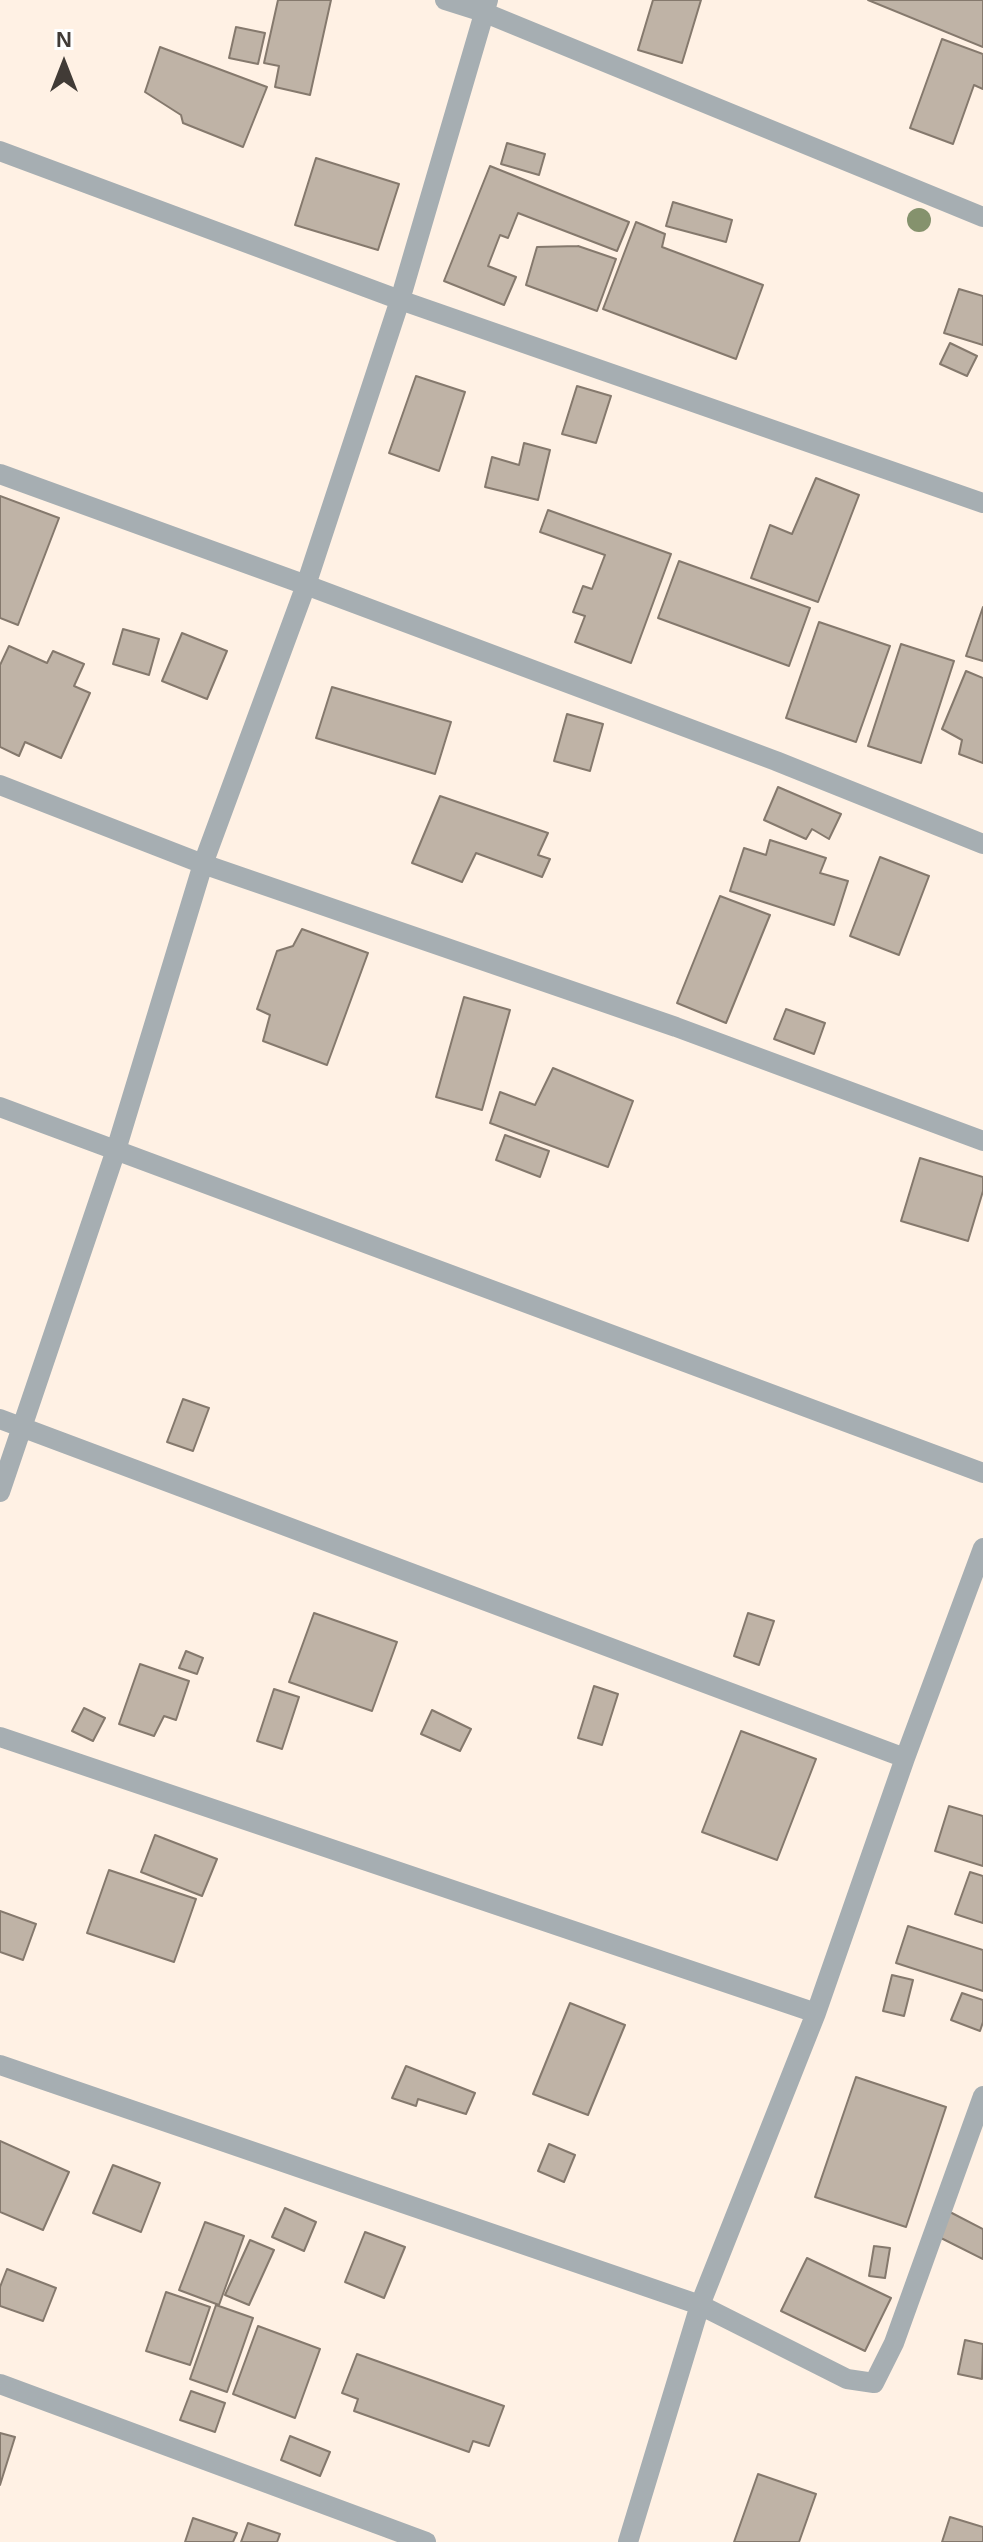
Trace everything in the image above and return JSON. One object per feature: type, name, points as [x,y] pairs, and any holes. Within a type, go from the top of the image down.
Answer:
[{"type":"street","points":[[445,0],[485,6],[983,217]]},
{"type":"street","points":[[0,1492],[116,1150],[203,864],[306,585],[400,300],[485,6]]},
{"type":"street","points":[[0,151],[400,300],[983,503]]},
{"type":"street","points":[[0,474],[776,761],[983,844]]},
{"type":"street","points":[[0,785],[203,864],[676,1027],[983,1141]]},
{"type":"street","points":[[0,1107],[983,1473]]},
{"type":"street","points":[[0,1419],[905,1758]]},
{"type":"street","points":[[628,2542],[700,2305],[816,2013],[905,1758],[974,1596],[983,1548]]},
{"type":"street","points":[[0,1737],[816,2013]]},
{"type":"street","points":[[0,2065],[700,2305],[847,2379],[874,2383],[894,2343],[983,2096]]},
{"type":"street","points":[[0,2384],[426,2542]]},
{"type":"building","points":[[278,0],[331,0],[310,95],[275,87],[279,66],[264,63]]},
{"type":"building","points":[[653,0],[701,0],[682,63],[638,50]]},
{"type":"building","points":[[868,0],[983,0],[983,47]]},
{"type":"building","points":[[236,27],[265,33],[258,64],[229,58]]},
{"type":"building","points":[[942,39],[983,54],[983,89],[974,85],[953,144],[910,128]]},
{"type":"building","points":[[160,47],[267,87],[243,147],[183,123],[181,115],[145,92]]},
{"type":"building","points":[[507,143],[545,154],[539,175],[501,164]]},
{"type":"building","points":[[316,158],[399,184],[378,250],[295,225]]},
{"type":"building","points":[[490,166],[629,222],[617,251],[518,213],[508,238],[500,235],[488,266],[516,277],[504,305],[444,281]]},
{"type":"building","points":[[673,202],[732,220],[726,242],[666,226]]},
{"type":"building","points":[[636,222],[665,234],[662,247],[763,285],[736,359],[603,309]]},
{"type":"building","points":[[578,246],[616,259],[597,311],[526,285],[537,247]]},
{"type":"building","points":[[959,289],[983,296],[983,345],[944,333]]},
{"type":"building","points":[[950,343],[977,356],[967,376],[940,364]]},
{"type":"building","points":[[416,376],[465,392],[439,471],[389,453]]},
{"type":"building","points":[[577,386],[611,396],[596,443],[562,434]]},
{"type":"building","points":[[524,443],[550,450],[538,500],[485,487],[492,457],[519,465]]},
{"type":"building","points":[[816,478],[859,495],[818,602],[751,578],[770,525],[792,534]]},
{"type":"building","points":[[0,496],[59,518],[18,625],[0,618]]},
{"type":"building","points":[[548,510],[671,554],[631,663],[575,642],[585,616],[573,612],[583,586],[592,589],[605,555],[540,532]]},
{"type":"building","points":[[679,561],[810,608],[789,666],[658,618]]},
{"type":"building","points":[[983,607],[983,661],[966,656]]},
{"type":"building","points":[[819,622],[890,646],[856,742],[786,718]]},
{"type":"building","points":[[123,629],[159,639],[149,675],[113,664]]},
{"type":"building","points":[[182,633],[227,651],[207,699],[162,681]]},
{"type":"building","points":[[901,644],[954,661],[921,763],[868,746]]},
{"type":"building","points":[[9,646],[47,663],[53,651],[84,664],[74,686],[90,693],[61,758],[25,742],[19,756],[0,747],[0,665]]},
{"type":"building","points":[[966,671],[983,678],[983,763],[959,754],[962,740],[942,729]]},
{"type":"building","points":[[332,687],[451,722],[435,774],[316,738]]},
{"type":"building","points":[[567,714],[603,724],[590,771],[554,761]]},
{"type":"building","points":[[778,787],[841,814],[829,839],[812,829],[806,839],[764,820]]},
{"type":"building","points":[[440,796],[548,833],[538,855],[550,859],[542,877],[476,853],[462,882],[412,863]]},
{"type":"building","points":[[770,840],[826,858],[820,873],[848,881],[834,925],[730,891],[744,848],[766,855]]},
{"type":"building","points":[[880,857],[929,876],[899,955],[850,936]]},
{"type":"building","points":[[720,896],[770,915],[726,1023],[677,1003]]},
{"type":"building","points":[[302,929],[368,953],[327,1065],[263,1041],[270,1015],[257,1009],[277,951],[293,946]]},
{"type":"building","points":[[464,997],[510,1010],[482,1110],[436,1097]]},
{"type":"building","points":[[786,1009],[825,1023],[814,1054],[774,1039]]},
{"type":"building","points":[[553,1068],[633,1101],[608,1167],[490,1123],[500,1092],[535,1105]]},
{"type":"building","points":[[505,1135],[549,1151],[540,1177],[496,1160]]},
{"type":"building","points":[[920,1158],[983,1177],[983,1191],[968,1241],[901,1221]]},
{"type":"building","points":[[183,1399],[209,1408],[193,1451],[167,1442]]},
{"type":"building","points":[[314,1613],[397,1642],[372,1711],[289,1682]]},
{"type":"building","points":[[748,1613],[774,1621],[759,1665],[734,1656]]},
{"type":"building","points":[[186,1651],[203,1658],[197,1674],[179,1668]]},
{"type":"building","points":[[140,1664],[189,1681],[176,1720],[164,1716],[154,1736],[119,1724]]},
{"type":"building","points":[[594,1686],[618,1694],[602,1745],[578,1738]]},
{"type":"building","points":[[274,1689],[299,1697],[282,1749],[257,1741]]},
{"type":"building","points":[[84,1708],[105,1718],[93,1741],[72,1731]]},
{"type":"building","points":[[432,1710],[471,1729],[460,1751],[421,1734]]},
{"type":"building","points":[[741,1731],[816,1759],[777,1860],[702,1832]]},
{"type":"building","points":[[949,1806],[983,1816],[983,1866],[935,1851]]},
{"type":"building","points":[[155,1835],[217,1859],[202,1896],[141,1872]]},
{"type":"building","points":[[109,1870],[196,1899],[174,1962],[87,1933]]},
{"type":"building","points":[[970,1872],[983,1876],[983,1923],[955,1914]]},
{"type":"building","points":[[0,1911],[36,1924],[23,1960],[0,1952]]},
{"type":"building","points":[[908,1926],[983,1950],[983,1991],[896,1963]]},
{"type":"building","points":[[892,1975],[913,1980],[904,2016],[883,2011]]},
{"type":"building","points":[[962,1993],[983,2000],[980,2031],[951,2020]]},
{"type":"building","points":[[570,2003],[625,2025],[588,2115],[533,2094]]},
{"type":"building","points":[[406,2066],[475,2093],[466,2114],[418,2099],[416,2106],[392,2098]]},
{"type":"building","points":[[856,2077],[946,2107],[906,2227],[815,2197]]},
{"type":"building","points":[[0,2141],[69,2172],[43,2230],[0,2212]]},
{"type":"building","points":[[549,2144],[575,2155],[564,2182],[538,2171]]},
{"type":"building","points":[[113,2165],[160,2183],[141,2232],[93,2213]]},
{"type":"building","points":[[285,2208],[316,2222],[304,2251],[272,2237]]},
{"type":"building","points":[[948,2211],[983,2229],[983,2259],[935,2235]]},
{"type":"building","points":[[205,2222],[244,2236],[219,2305],[179,2290]]},
{"type":"building","points":[[365,2232],[405,2247],[384,2298],[345,2282]]},
{"type":"building","points":[[250,2240],[274,2250],[249,2305],[225,2295]]},
{"type":"building","points":[[874,2246],[890,2248],[885,2278],[869,2276]]},
{"type":"building","points":[[807,2258],[891,2298],[865,2351],[781,2311]]},
{"type":"building","points":[[7,2269],[56,2288],[43,2321],[0,2306],[0,2287]]},
{"type":"building","points":[[166,2292],[210,2307],[190,2365],[146,2351]]},
{"type":"building","points":[[216,2305],[253,2318],[227,2392],[190,2379]]},
{"type":"building","points":[[258,2326],[320,2349],[295,2418],[233,2394]]},
{"type":"building","points":[[965,2340],[983,2344],[982,2379],[958,2374]]},
{"type":"building","points":[[357,2354],[504,2406],[489,2446],[473,2441],[469,2452],[354,2411],[358,2399],[342,2393]]},
{"type":"building","points":[[191,2391],[225,2403],[215,2432],[180,2420]]},
{"type":"building","points":[[0,2433],[15,2437],[0,2485]]},
{"type":"building","points":[[290,2436],[330,2452],[320,2476],[281,2460]]},
{"type":"building","points":[[758,2474],[816,2494],[799,2542],[734,2542]]},
{"type":"building","points":[[950,2517],[983,2527],[983,2542],[942,2542]]},
{"type":"building","points":[[193,2518],[237,2533],[233,2542],[185,2542]]},
{"type":"building","points":[[248,2523],[280,2534],[277,2542],[241,2542]]}]
